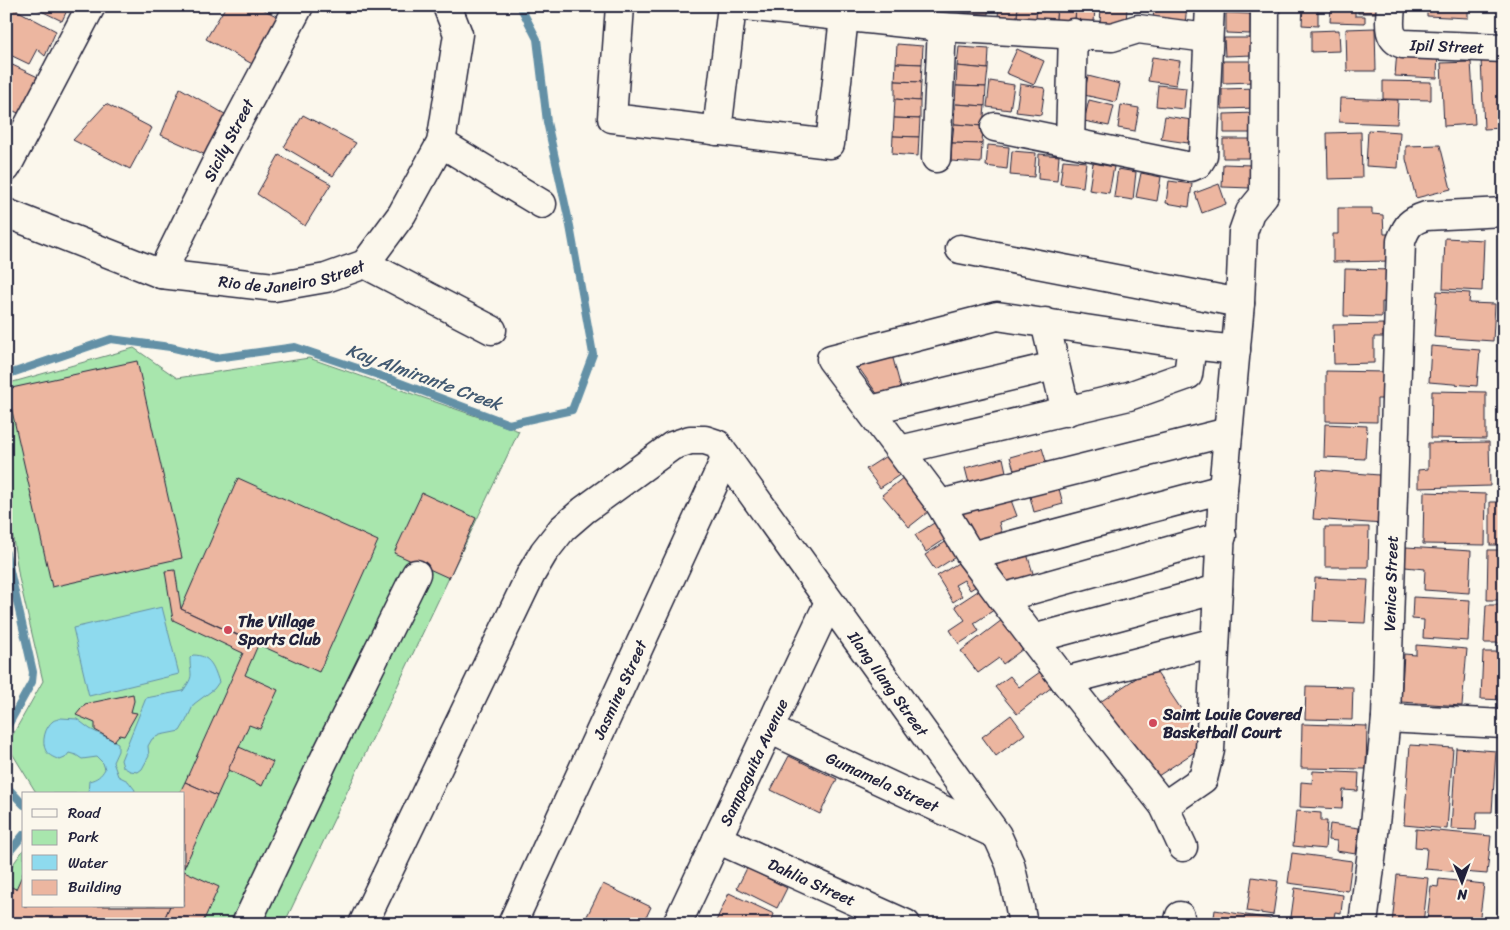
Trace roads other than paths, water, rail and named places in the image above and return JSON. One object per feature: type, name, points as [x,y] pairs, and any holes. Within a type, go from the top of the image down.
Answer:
[{"type":"street","points":[[6,168],[91,6]]},
{"type":"street","name":"Sicily Street","points":[[161,274],[221,152],[299,6]]},
{"type":"street","name":"Rio de Janeiro Street","points":[[6,213],[161,274],[274,287],[326,278],[365,264],[402,214],[441,143],[458,34],[447,6]]},
{"type":"street","points":[[620,6],[612,118],[830,144],[857,14]]},
{"type":"street","points":[[717,131],[732,6]]},
{"type":"street","points":[[745,6],[857,14],[942,27],[1072,33],[1112,37],[1139,17],[1207,38]]},
{"type":"street","points":[[995,127],[1191,167],[1198,164],[1203,156],[1207,38],[1210,6]]},
{"type":"street","points":[[1164,806],[1203,779],[1210,750],[1223,489],[1240,303],[1243,232],[1250,212],[1264,194],[1265,6]]},
{"type":"street","name":"Ipil Street","points":[[1391,6],[1392,37],[1396,42],[1403,44],[1504,48]]},
{"type":"street","points":[[936,158],[942,27]]},
{"type":"street","points":[[1070,142],[1072,33]]},
{"type":"street","points":[[441,143],[542,204]]},
{"type":"street","name":"Venice Street","points":[[1363,924],[1386,718],[1401,241],[1407,227],[1414,220],[1426,216],[1504,212]]},
{"type":"street","points":[[960,249],[1240,303]]},
{"type":"street","points":[[365,264],[492,330]]},
{"type":"street","points":[[1183,847],[1164,806],[1002,598],[971,556],[940,504],[831,359],[997,316],[1236,350]]},
{"type":"street","points":[[1045,322],[1066,412]]},
{"type":"street","points":[[900,450],[1129,396],[1188,375],[1192,345]]},
{"type":"street","points":[[870,410],[1054,366]]},
{"type":"street","points":[[940,504],[1228,432]]},
{"type":"street","name":"Ilang Ilang Street","points":[[363,924],[531,574],[544,552],[562,529],[584,510],[672,446],[690,440],[705,440],[717,444],[997,835],[1010,864],[1023,924]]},
{"type":"street","name":"Jasmine Street","points":[[512,924],[726,457]]},
{"type":"street","points":[[971,556],[1223,489]]},
{"type":"street","points":[[1002,598],[1222,536]]},
{"type":"street","points":[[246,924],[323,762],[416,574]]},
{"type":"street","points":[[1033,639],[1218,589]]},
{"type":"street","name":"Sampaguita Avenue","points":[[677,924],[830,602]]},
{"type":"street","points":[[1065,681],[1215,642]]},
{"type":"street","points":[[1386,718],[1504,724]]},
{"type":"street","name":"Gumamela Street","points":[[769,729],[997,835]]},
{"type":"street","name":"Dahlia Street","points":[[717,839],[906,924]]},
{"type":"water","points":[[162,607],[179,674],[89,696],[73,628]]},
{"type":"water","points":[[193,655],[204,657],[211,663],[219,682],[214,689],[194,704],[180,731],[160,735],[152,739],[148,746],[149,756],[142,769],[138,772],[130,771],[123,767],[121,760],[146,698],[183,691],[190,678],[190,658]]},
{"type":"water","points":[[61,718],[77,719],[90,729],[118,743],[118,751],[113,762],[118,776],[128,781],[134,792],[88,792],[89,781],[97,778],[105,769],[103,763],[97,757],[82,759],[69,753],[60,760],[47,753],[44,739],[46,731],[53,721]]},
{"type":"waterway","name":"Kay Almirante Creek","points":[[6,375],[111,339],[170,347],[216,358],[295,347],[390,379],[509,424],[572,410],[593,354],[570,226],[547,122],[537,39],[520,6]]},
{"type":"waterway","name":"Kay Almirante Creek","points":[[6,553],[33,672],[32,682],[6,729]]},
{"type":"waterway","name":"Kay Almirante Creek","points":[[6,786],[22,803]]},
{"type":"waterway","name":"Kay Almirante Creek","points":[[6,856],[22,836]]},
{"type":"place","name":"The Village Sports Club","points":[[228,630]]},
{"type":"place","name":"Saint Louie Covered Basketball Court","points":[[1153,723]]}]
